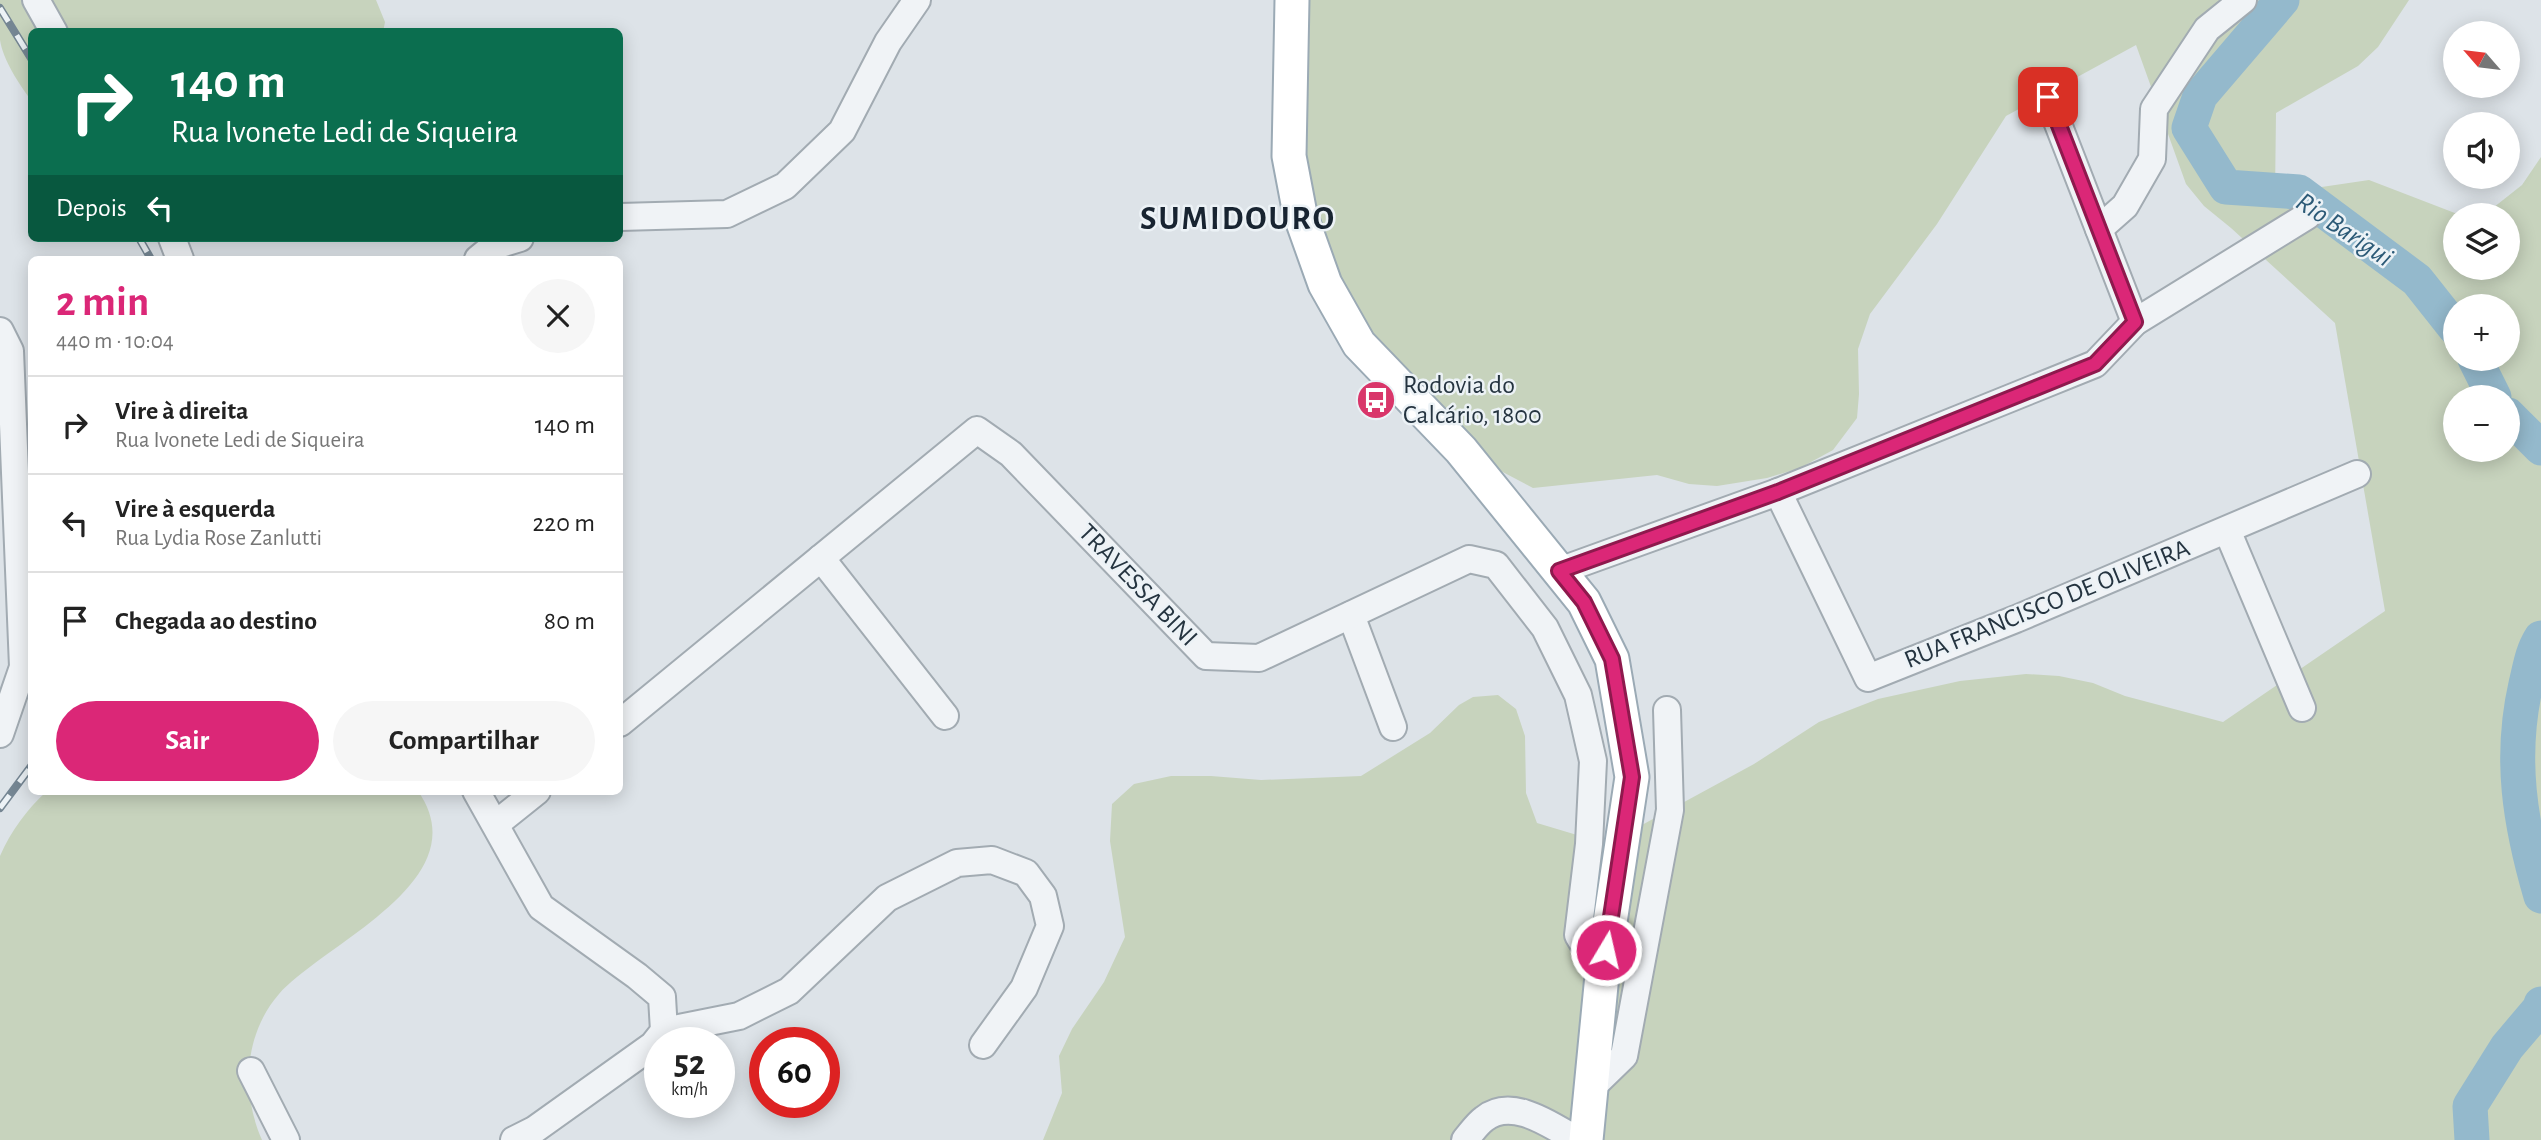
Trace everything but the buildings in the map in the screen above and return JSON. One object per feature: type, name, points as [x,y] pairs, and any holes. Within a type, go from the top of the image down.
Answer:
[{"type":"main road","points":[[1293,0],[1289,156],[1300,214],[1325,284],[1359,344],[1461,450],[1584,602],[1612,659],[1632,777],[1602,975],[1586,1140]]},
{"type":"street","points":[[36,0],[52,28]]},
{"type":"street","points":[[623,217],[727,214],[785,186],[842,131],[888,42],[917,0]]},
{"type":"street","points":[[2099,229],[2125,206],[2152,159],[2154,109],[2207,29],[2243,0]]},
{"type":"street","points":[[2048,97],[2135,322]]},
{"type":"street","points":[[1559,571],[1778,492],[2095,364],[2135,322],[2307,216]]},
{"type":"street","points":[[482,256],[494,246],[507,242]]},
{"type":"street","points":[[0,331],[10,351],[27,670],[0,734]]},
{"type":"street","name":"TRAVESSA BINI","points":[[623,721],[977,430],[1010,454],[1206,656],[1259,658],[1469,559],[1496,565],[1545,628],[1577,695],[1593,761],[1589,844],[1578,935],[1602,975]]},
{"type":"street","name":"RUA FRANCISCO DE OLIVEIRA","points":[[1778,492],[1868,678],[2017,619],[2357,474]]},
{"type":"street","points":[[2227,530],[2302,708]]},
{"type":"street","points":[[821,558],[945,716]]},
{"type":"street","points":[[1351,615],[1393,727]]},
{"type":"street","points":[[1591,1088],[1624,1056],[1670,810],[1667,710]]},
{"type":"street","points":[[478,795],[541,907],[662,997],[664,1027]]},
{"type":"street","points":[[496,824],[532,795]]},
{"type":"street","points":[[684,1027],[739,1016],[789,991],[887,898],[957,863],[992,860],[1026,873],[1043,896],[1050,926],[1024,988],[983,1045]]},
{"type":"street","points":[[514,1140],[534,1130],[644,1051]]},
{"type":"street","points":[[251,1071],[286,1140]]},
{"type":"street","points":[[1465,1140],[1485,1117],[1501,1111],[1522,1112],[1577,1140]]},
{"type":"green space","points":[[0,0],[376,0],[385,22],[384,28],[28,28],[28,96],[12,72],[0,40]]},
{"type":"green space","points":[[1304,0],[2409,0],[2378,47],[2358,66],[2276,113],[2275,194],[2369,180],[2443,208],[2443,280],[2520,280],[2520,203],[2499,203],[2520,189],[2541,157],[2541,1140],[1043,1140],[1062,1093],[1059,1056],[1072,1029],[1104,982],[1125,937],[1110,841],[1112,804],[1134,784],[1171,776],[1261,780],[1361,776],[1430,733],[1459,705],[1473,697],[1498,695],[1516,709],[1525,736],[1526,793],[1537,823],[1607,844],[1754,764],[1819,722],[1878,699],[1960,681],[2026,674],[2059,676],[2093,683],[2125,696],[2223,722],[2385,611],[2335,323],[2204,206],[2186,184],[2136,45],[2006,116],[1937,224],[1870,314],[1858,349],[1857,418],[1833,450],[1800,468],[1767,478],[1717,486],[1689,484],[1657,475],[1533,488],[1478,459],[1355,325],[1303,184]]},
{"type":"green space","points":[[43,795],[420,795],[432,823],[429,853],[414,881],[389,906],[279,994],[259,1027],[253,1045],[249,1084],[255,1122],[262,1140],[0,1140],[0,856],[20,821]]},
{"type":"waterway","name":"Rio Barigui","points":[[2282,0],[2200,96],[2189,128],[2226,187],[2299,192],[2417,280],[2443,313]]},
{"type":"waterway","name":"Rio Barigui","points":[[2481,371],[2488,385]]},
{"type":"waterway","name":"Rio Barigui","points":[[2520,427],[2541,448]]},
{"type":"waterway","name":"Rio Barigui","points":[[2541,638],[2535,649],[2526,684],[2518,738],[2519,791],[2527,843],[2541,896]]},
{"type":"waterway","name":"Rio Barigui","points":[[2472,1140],[2470,1106],[2507,1047],[2541,1004]]},
{"type":"railway","points":[[0,8],[28,54]]},
{"type":"railway","points":[[141,242],[149,256]]},
{"type":"railway","points":[[0,808],[28,770]]},
{"type":"place","name":"Rodovia do Calcário, 1800","points":[[1376,400]]},
{"type":"district","name":"SUMIDOURO","points":[[1238,219]]},
{"type":"route","points":[[1606,950],[1632,777],[1612,659],[1584,602],[1559,571],[1778,492],[2095,364],[2135,322],[2048,97]]}]
